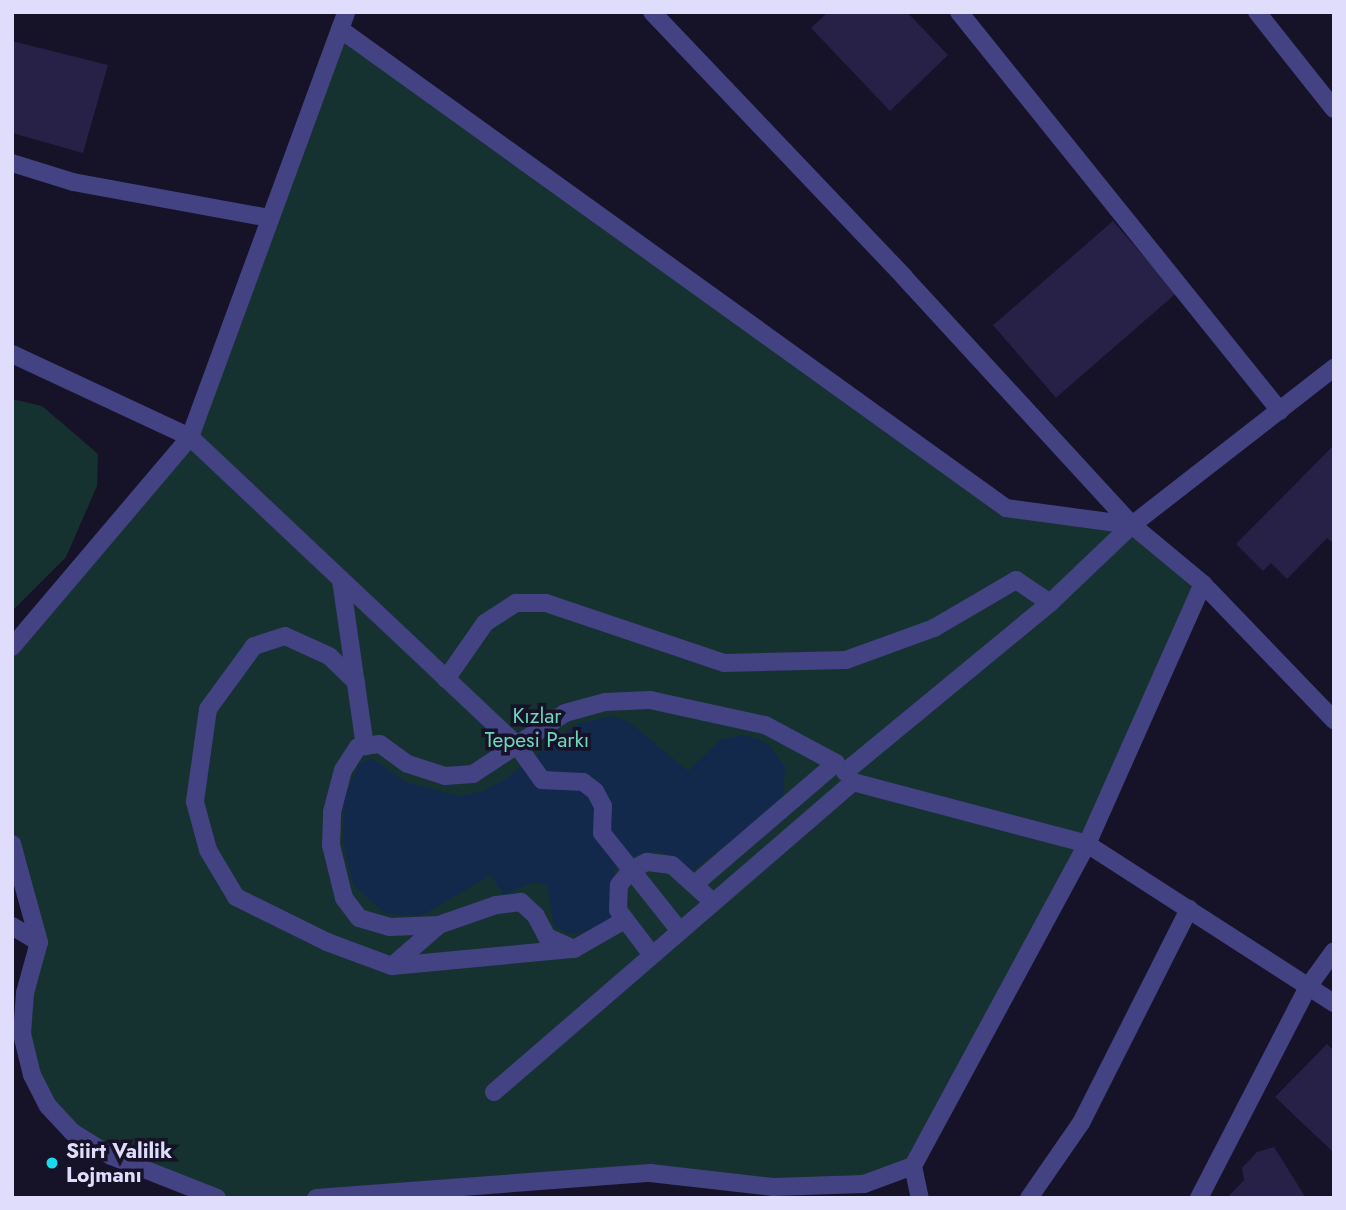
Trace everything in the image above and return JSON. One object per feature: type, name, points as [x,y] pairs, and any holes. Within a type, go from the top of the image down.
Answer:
[{"type":"street","points":[[652,12],[904,277],[1132,526],[1203,584],[1334,720]]},
{"type":"street","points":[[959,12],[1280,411]]},
{"type":"street","points":[[1257,12],[1334,109]]},
{"type":"street","points":[[12,647],[190,437],[343,21],[1006,508],[1132,526]]},
{"type":"street","points":[[12,163],[72,182],[270,218]]},
{"type":"street","points":[[12,354],[190,437],[517,745],[542,780],[583,782],[595,791],[603,806],[602,833],[680,931]]},
{"type":"street","points":[[696,883],[844,772],[1050,603],[1132,526],[1334,368]]},
{"type":"street","points":[[341,580],[365,746]]},
{"type":"street","points":[[446,679],[485,623],[516,603],[546,603],[724,663],[846,660],[934,628],[1016,580],[1050,603]]},
{"type":"street","points":[[920,1198],[913,1166],[1087,844],[1203,584]]},
{"type":"street","points":[[356,682],[329,656],[285,636],[254,646],[208,709],[195,802],[208,850],[236,897],[327,942],[392,966],[574,949],[623,921]]},
{"type":"street","points":[[574,949],[547,937],[536,916],[522,902],[496,905],[439,925],[380,924],[359,918],[344,898],[331,845],[332,812],[343,769],[359,747],[380,744],[408,764],[445,776],[473,774],[565,713],[605,702],[650,701],[765,725],[844,772],[1087,844],[1334,1003]]},
{"type":"street","points":[[494,1093],[713,902],[844,772]]},
{"type":"street","points":[[12,844],[39,942],[25,993],[22,1034],[32,1075],[48,1106],[72,1132],[111,1156],[217,1198]]},
{"type":"street","points":[[652,955],[623,921],[616,897],[631,870],[660,861],[696,883],[713,902]]},
{"type":"street","points":[[1029,1198],[1081,1123],[1189,909]]},
{"type":"street","points":[[392,966],[439,925]]},
{"type":"street","points":[[12,926],[39,942]]},
{"type":"street","points":[[1199,1198],[1308,987],[1334,951]]},
{"type":"street","points":[[316,1198],[650,1173],[773,1187],[864,1184],[913,1166]]},
{"type":"green space","name":"Kızlar Tepesi Parkı","points":[[340,29],[1006,508],[1132,525],[1203,584],[1087,844],[913,1166],[864,1184],[650,1173],[316,1198],[217,1198],[111,1156],[48,1106],[22,1034],[39,942],[12,844],[12,647],[190,437]]},
{"type":"green space","points":[[12,399],[42,406],[98,454],[97,486],[66,557],[12,611]]},
{"type":"water","points":[[611,716],[629,722],[688,771],[720,740],[741,735],[756,738],[769,745],[785,767],[783,800],[690,873],[681,862],[659,851],[626,857],[617,864],[609,893],[614,918],[592,931],[568,934],[554,926],[547,886],[534,882],[503,895],[491,875],[421,916],[386,914],[354,886],[343,843],[344,797],[360,763],[371,758],[409,783],[459,796],[484,791],[507,778],[577,724]]},
{"type":"building","points":[[828,12],[907,12],[948,55],[890,111],[811,28]]},
{"type":"building","points":[[12,41],[108,65],[83,153],[12,133]]},
{"type":"building","points":[[1113,221],[1176,293],[1056,398],[993,325]]},
{"type":"building","points":[[1334,445],[1334,544],[1327,538],[1287,579],[1271,563],[1263,571],[1236,544]]},
{"type":"building","points":[[1327,1044],[1334,1051],[1334,1153],[1275,1097]]},
{"type":"building","points":[[1274,1147],[1306,1198],[1227,1198],[1244,1180],[1242,1168],[1257,1152]]},
{"type":"place","name":"Siirt Valilik Lojmanı","points":[[52,1163]]}]
